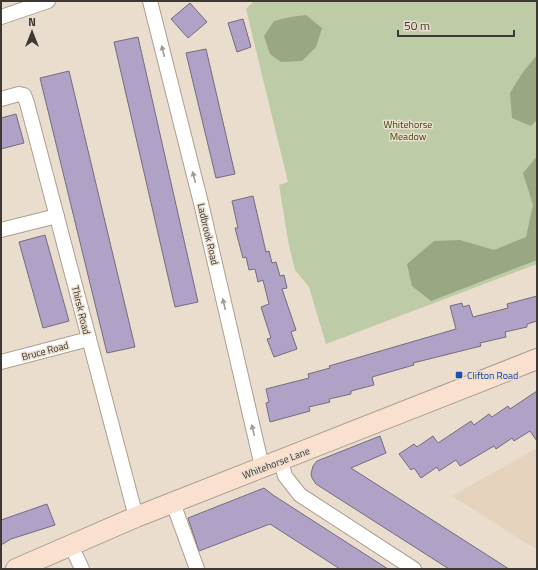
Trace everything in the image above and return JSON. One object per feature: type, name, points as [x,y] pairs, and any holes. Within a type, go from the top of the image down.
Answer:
[{"type":"main road","name":"Whitehorse Lane","points":[[16,569],[136,517],[537,359]]},
{"type":"street","points":[[1,17],[48,1]]},
{"type":"street","name":"Ladbrook Road","points":[[150,1],[201,203],[260,458],[272,464]]},
{"type":"street","name":"Thirsk Road","points":[[1,99],[19,94],[24,95],[27,103],[136,517]]},
{"type":"street","points":[[1,230],[57,216]]},
{"type":"street","name":"Bruce Road","points":[[1,362],[89,339]]},
{"type":"street","points":[[272,464],[285,476],[300,495],[414,569]]},
{"type":"street","points":[[173,503],[197,569]]},
{"type":"street","points":[[71,545],[82,569]]},
{"type":"shaded area","points":[[537,448],[537,550],[452,496]]},
{"type":"green space","name":"Whitehorse Meadow","points":[[254,1],[537,1],[537,264],[326,344],[309,287],[295,270],[289,246],[279,185],[288,182],[246,9]]},
{"type":"green space","points":[[306,15],[322,28],[316,47],[302,61],[281,62],[270,54],[264,36],[274,21]]},
{"type":"green space","points":[[537,55],[537,120],[531,126],[512,118],[510,93],[523,72]]},
{"type":"green space","points":[[537,156],[537,260],[431,301],[412,286],[407,264],[434,241],[460,240],[494,250],[526,237],[533,205],[523,173]]},
{"type":"building","points":[[190,3],[207,22],[188,38],[171,19]]},
{"type":"building","points":[[243,19],[251,47],[237,52],[228,23]]},
{"type":"building","points":[[138,37],[198,302],[175,307],[114,42]]},
{"type":"building","points":[[206,49],[235,174],[216,178],[186,53]]},
{"type":"building","points":[[69,71],[135,347],[107,353],[40,78]]},
{"type":"building","points":[[16,114],[24,143],[1,149],[1,118]]},
{"type":"building","points":[[253,196],[266,252],[269,251],[272,263],[276,262],[280,276],[284,275],[287,288],[282,289],[296,330],[291,332],[297,349],[274,357],[267,339],[271,338],[261,307],[269,304],[263,280],[258,282],[255,269],[249,270],[246,257],[243,258],[235,228],[238,228],[232,201]]},
{"type":"building","points":[[45,235],[69,321],[43,328],[19,242]]},
{"type":"building","points":[[537,296],[537,321],[527,324],[527,327],[505,332],[506,337],[480,343],[481,346],[413,363],[414,365],[372,377],[374,385],[351,391],[351,394],[329,399],[330,402],[309,407],[310,411],[270,422],[266,403],[269,402],[266,389],[309,378],[308,374],[330,368],[329,366],[456,329],[450,306],[462,303],[463,307],[469,305],[473,317],[508,308],[507,304]]},
{"type":"building","points":[[537,391],[537,441],[530,431],[514,441],[512,438],[496,449],[494,446],[460,466],[456,460],[439,471],[437,467],[421,478],[414,468],[411,470],[399,454],[414,444],[417,447],[433,436],[438,443],[471,421],[474,425],[489,414],[492,417],[508,406],[510,409]]},
{"type":"building","points":[[380,436],[386,453],[351,468],[509,569],[449,569],[316,484],[311,474],[313,466],[317,461]]},
{"type":"building","points":[[264,488],[388,569],[340,569],[270,524],[199,551],[188,518]]},
{"type":"building","points":[[47,504],[55,525],[11,539],[1,545],[1,520]]},
{"type":"place","name":"Clifton Road","points":[[459,375]]}]
